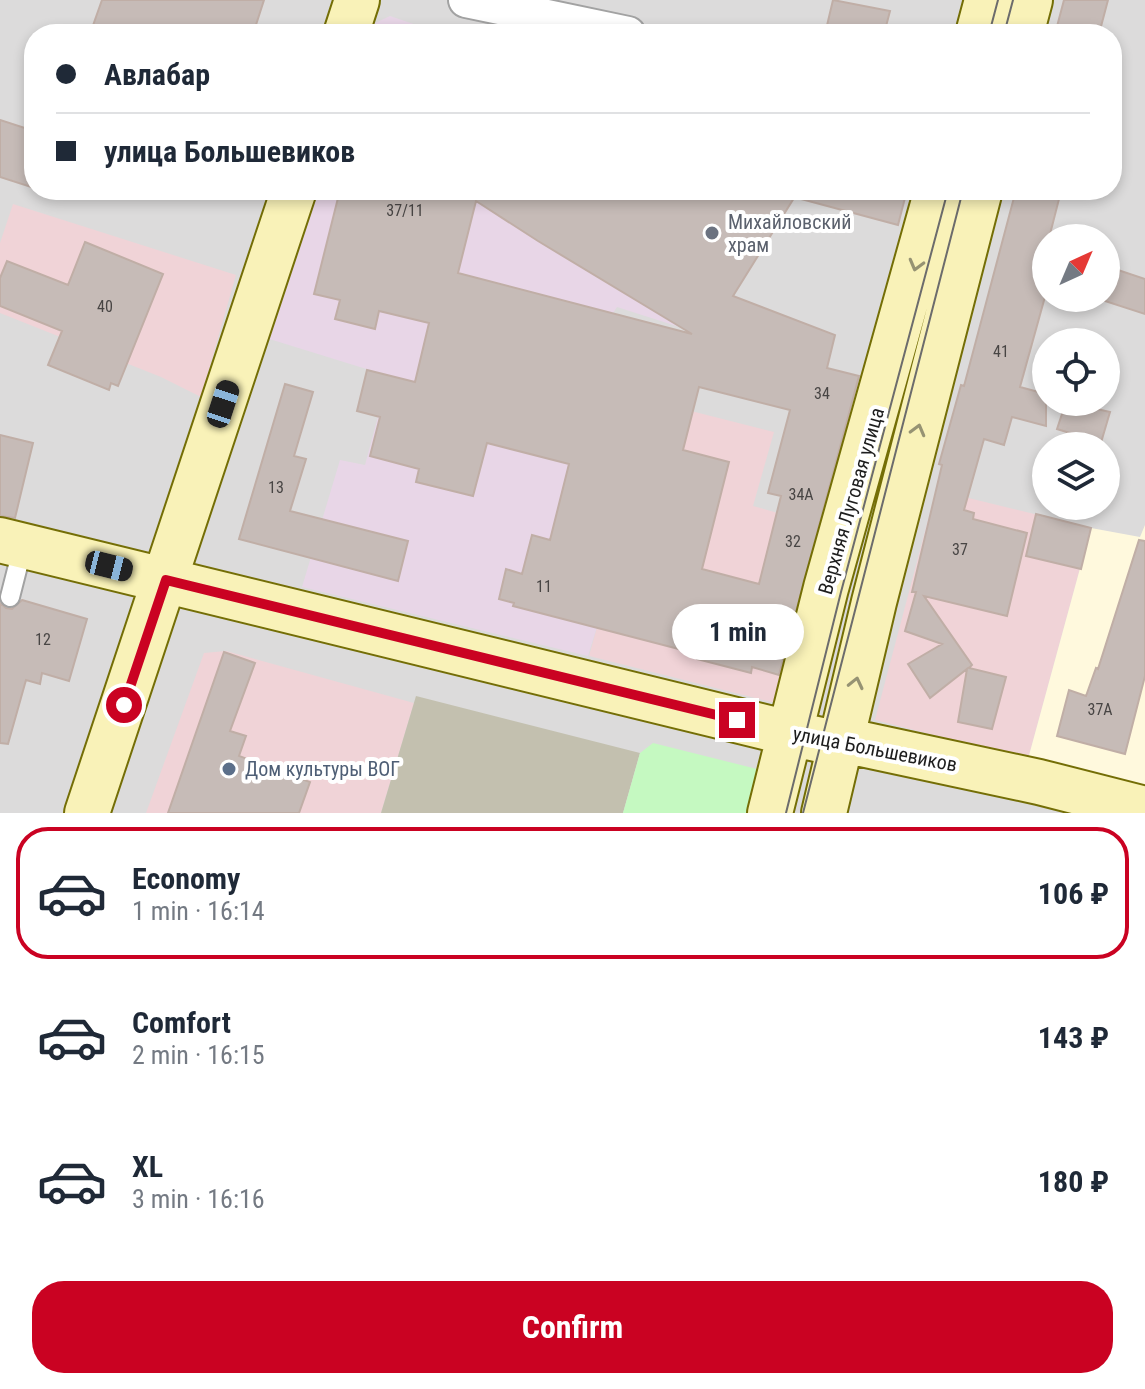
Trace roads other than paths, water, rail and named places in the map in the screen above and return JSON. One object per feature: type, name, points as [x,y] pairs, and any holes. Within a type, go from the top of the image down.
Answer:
[{"type":"main road","points":[[349,24],[357,0]]},
{"type":"main road","points":[[981,24],[987,0]]},
{"type":"main road","points":[[1024,24],[1030,0]]},
{"type":"main road","points":[[87,813],[291,200]]},
{"type":"main road","name":"Верхняя Луговая улица","points":[[770,813],[826,588],[934,200]]},
{"type":"main road","points":[[824,813],[874,602],[977,200]]},
{"type":"main road","name":"улица Большевиков","points":[[12,543],[789,733],[821,740],[843,740],[1039,782],[1145,809]]},
{"type":"street","points":[[466,0],[580,24]]},
{"type":"lane","points":[[10,597],[12,543]]},
{"type":"tram line","points":[[992,24],[998,0]]},
{"type":"tram line","points":[[1007,24],[1013,0]]},
{"type":"tram line","points":[[786,813],[945,200]]},
{"type":"tram line","points":[[803,813],[960,200]]},
{"type":"place","name":"Михайловский храм","points":[[712,233]]},
{"type":"place","name":"Дом культуры ВОГ","points":[[229,769]]}]
